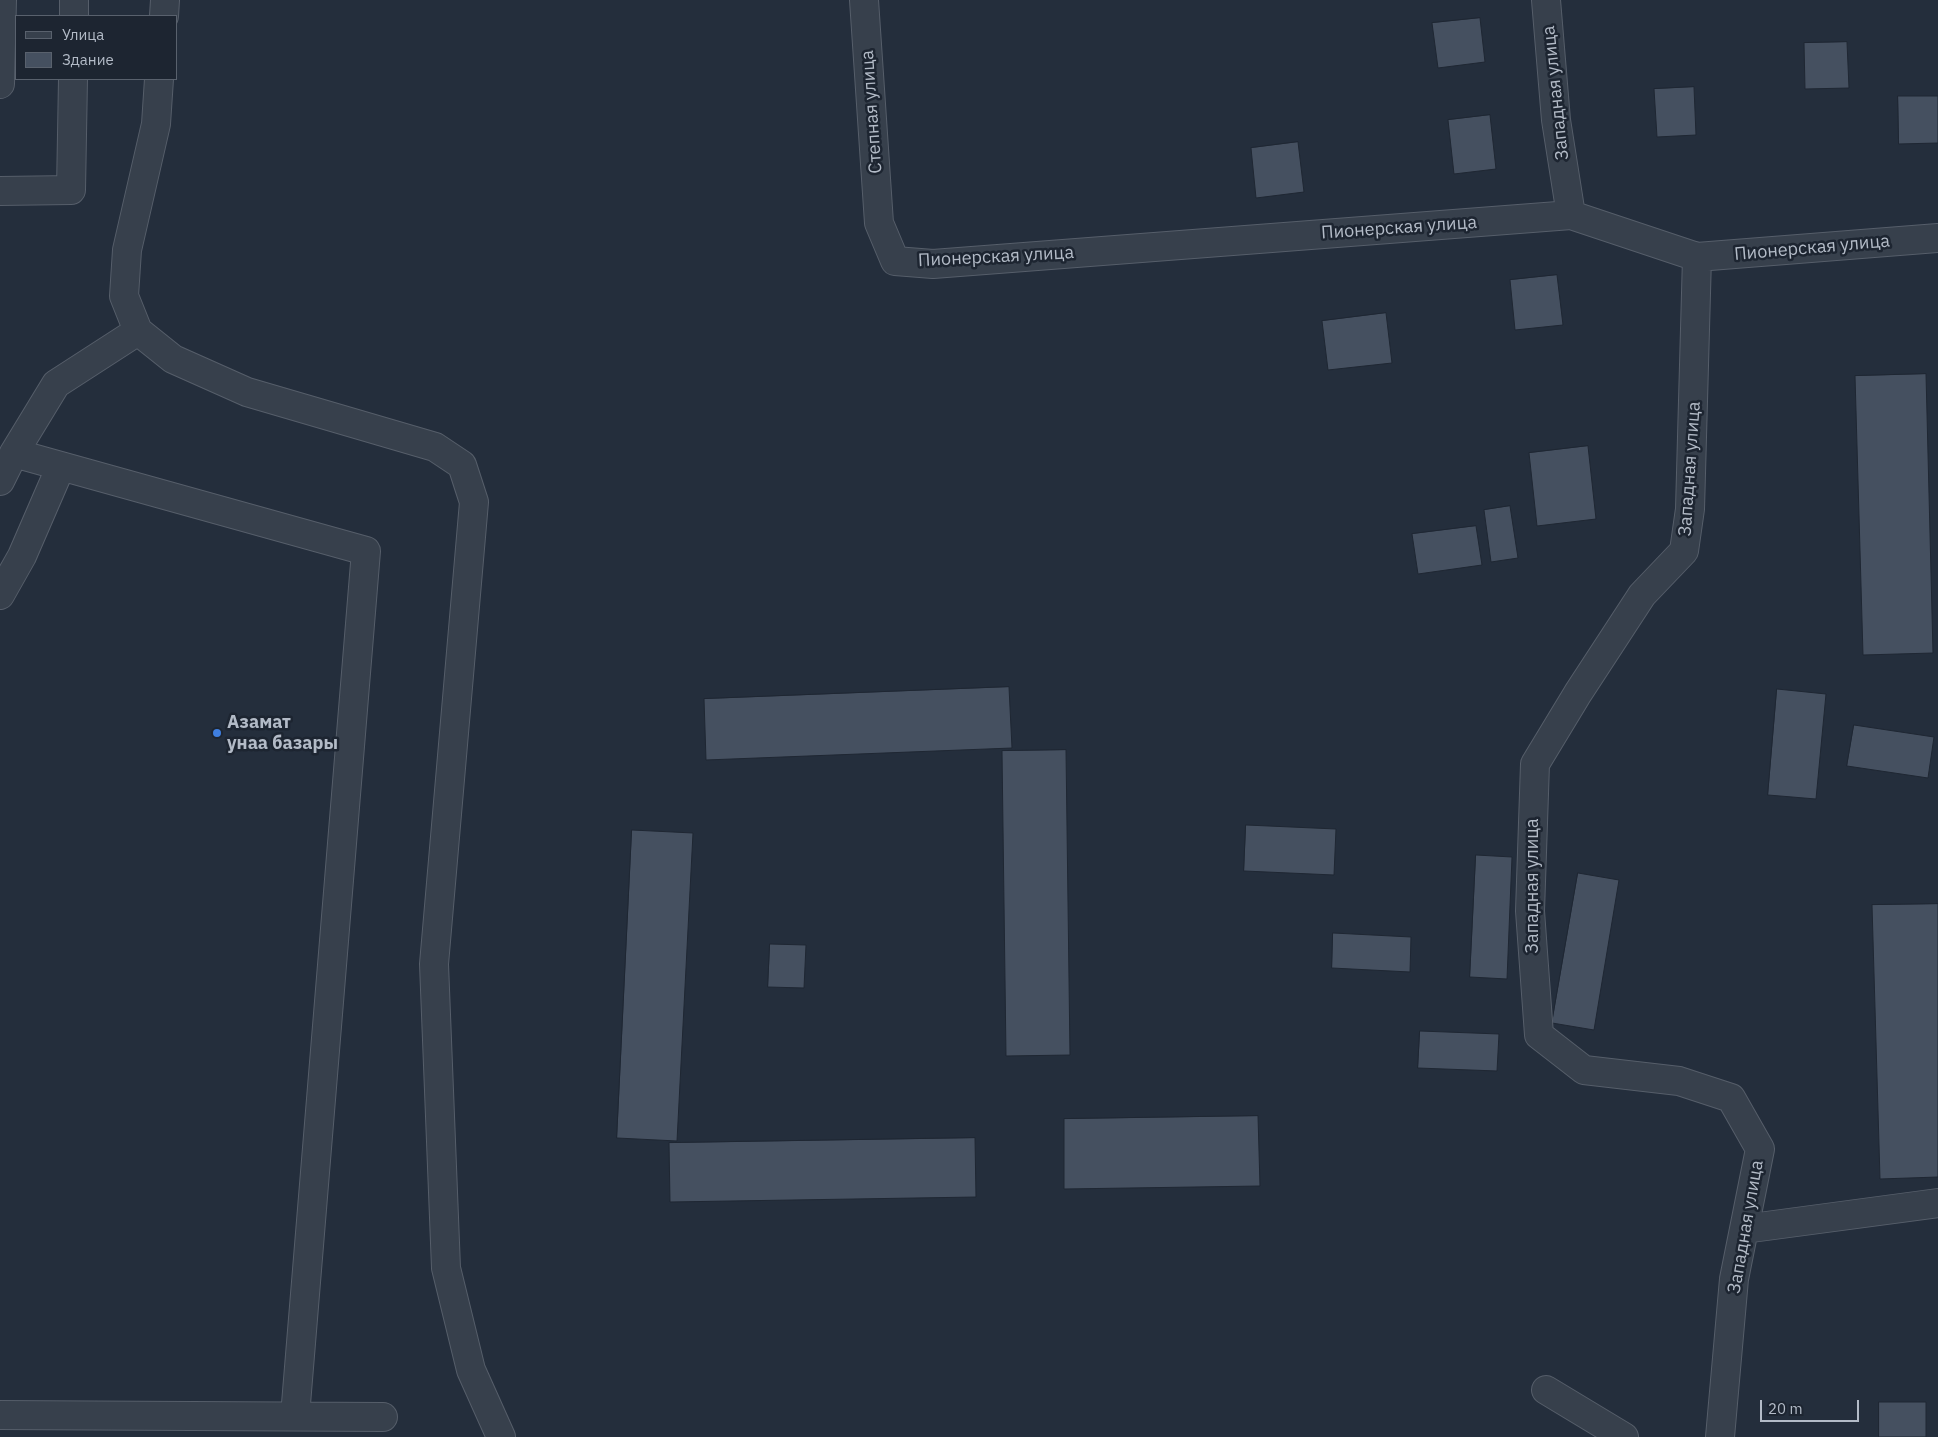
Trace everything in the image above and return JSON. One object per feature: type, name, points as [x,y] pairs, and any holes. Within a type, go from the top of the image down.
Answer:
[{"type":"street","points":[[0,84],[2,0]]},
{"type":"street","points":[[74,0],[74,15]]},
{"type":"street","points":[[164,15],[165,0]]},
{"type":"street","name":"Степная улица","points":[[864,0],[879,223]]},
{"type":"street","name":"Западная улица","points":[[1546,0],[1556,120],[1571,215]]},
{"type":"street","points":[[0,192],[71,190],[73,80]]},
{"type":"street","points":[[159,80],[156,124],[128,250],[124,296],[138,331],[173,359],[246,392],[435,447],[462,465],[474,502],[434,964],[446,1268],[471,1370],[501,1437]]},
{"type":"street","name":"Пионерская улица","points":[[879,223],[895,261],[933,264],[1571,215],[1697,257],[1938,238]]},
{"type":"street","name":"Западная улица","points":[[1697,257],[1690,509],[1684,551],[1642,595],[1578,693],[1535,764],[1530,911],[1539,1035],[1584,1070],[1679,1081],[1732,1098],[1760,1149],[1734,1279],[1720,1437]]},
{"type":"street","points":[[0,481],[14,453],[56,384],[138,331]]},
{"type":"street","points":[[14,453],[366,552],[295,1416]]},
{"type":"street","points":[[0,595],[22,556],[61,466]]},
{"type":"street","points":[[1744,1229],[1938,1203]]},
{"type":"street","points":[[1546,1390],[1624,1437]]},
{"type":"street","points":[[0,1415],[383,1417]]},
{"type":"building","points":[[1480,18],[1485,62],[1438,68],[1432,23]]},
{"type":"building","points":[[1847,42],[1849,88],[1805,89],[1804,43]]},
{"type":"building","points":[[1694,87],[1696,135],[1657,137],[1654,89]]},
{"type":"building","points":[[1898,96],[1938,96],[1938,143],[1899,144]]},
{"type":"building","points":[[1490,115],[1496,169],[1454,174],[1448,120]]},
{"type":"building","points":[[1298,142],[1304,192],[1256,198],[1251,148]]},
{"type":"building","points":[[1557,275],[1563,325],[1515,330],[1510,280]]},
{"type":"building","points":[[1386,313],[1392,363],[1328,370],[1322,321]]},
{"type":"building","points":[[1926,374],[1933,653],[1863,655],[1855,376]]},
{"type":"building","points":[[1588,446],[1596,519],[1537,526],[1529,453]]},
{"type":"building","points":[[1510,506],[1518,558],[1491,562],[1484,510]]},
{"type":"building","points":[[1476,526],[1482,565],[1418,574],[1412,534]]},
{"type":"building","points":[[1009,687],[1012,748],[706,760],[704,699]]},
{"type":"building","points":[[1777,689],[1826,694],[1816,799],[1768,795]]},
{"type":"building","points":[[1854,725],[1934,737],[1928,778],[1847,766]]},
{"type":"building","points":[[1066,750],[1070,1055],[1006,1056],[1002,751]]},
{"type":"building","points":[[1246,825],[1336,829],[1334,875],[1244,871]]},
{"type":"building","points":[[632,830],[693,833],[677,1141],[617,1138]]},
{"type":"building","points":[[1476,855],[1512,857],[1507,979],[1470,977]]},
{"type":"building","points":[[1578,873],[1619,880],[1594,1030],[1552,1023]]},
{"type":"building","points":[[1938,904],[1938,1177],[1880,1179],[1872,905]]},
{"type":"building","points":[[1333,933],[1411,937],[1410,972],[1332,968]]},
{"type":"building","points":[[770,944],[806,945],[804,988],[768,987]]},
{"type":"building","points":[[1420,1031],[1499,1034],[1497,1071],[1418,1068]]},
{"type":"building","points":[[1258,1116],[1260,1186],[1064,1189],[1064,1119]]},
{"type":"building","points":[[975,1138],[976,1197],[670,1202],[669,1143]]},
{"type":"building","points":[[1879,1402],[1926,1402],[1926,1437],[1879,1437]]},
{"type":"place","name":"Азамат унаа базары","points":[[217,733]]}]
